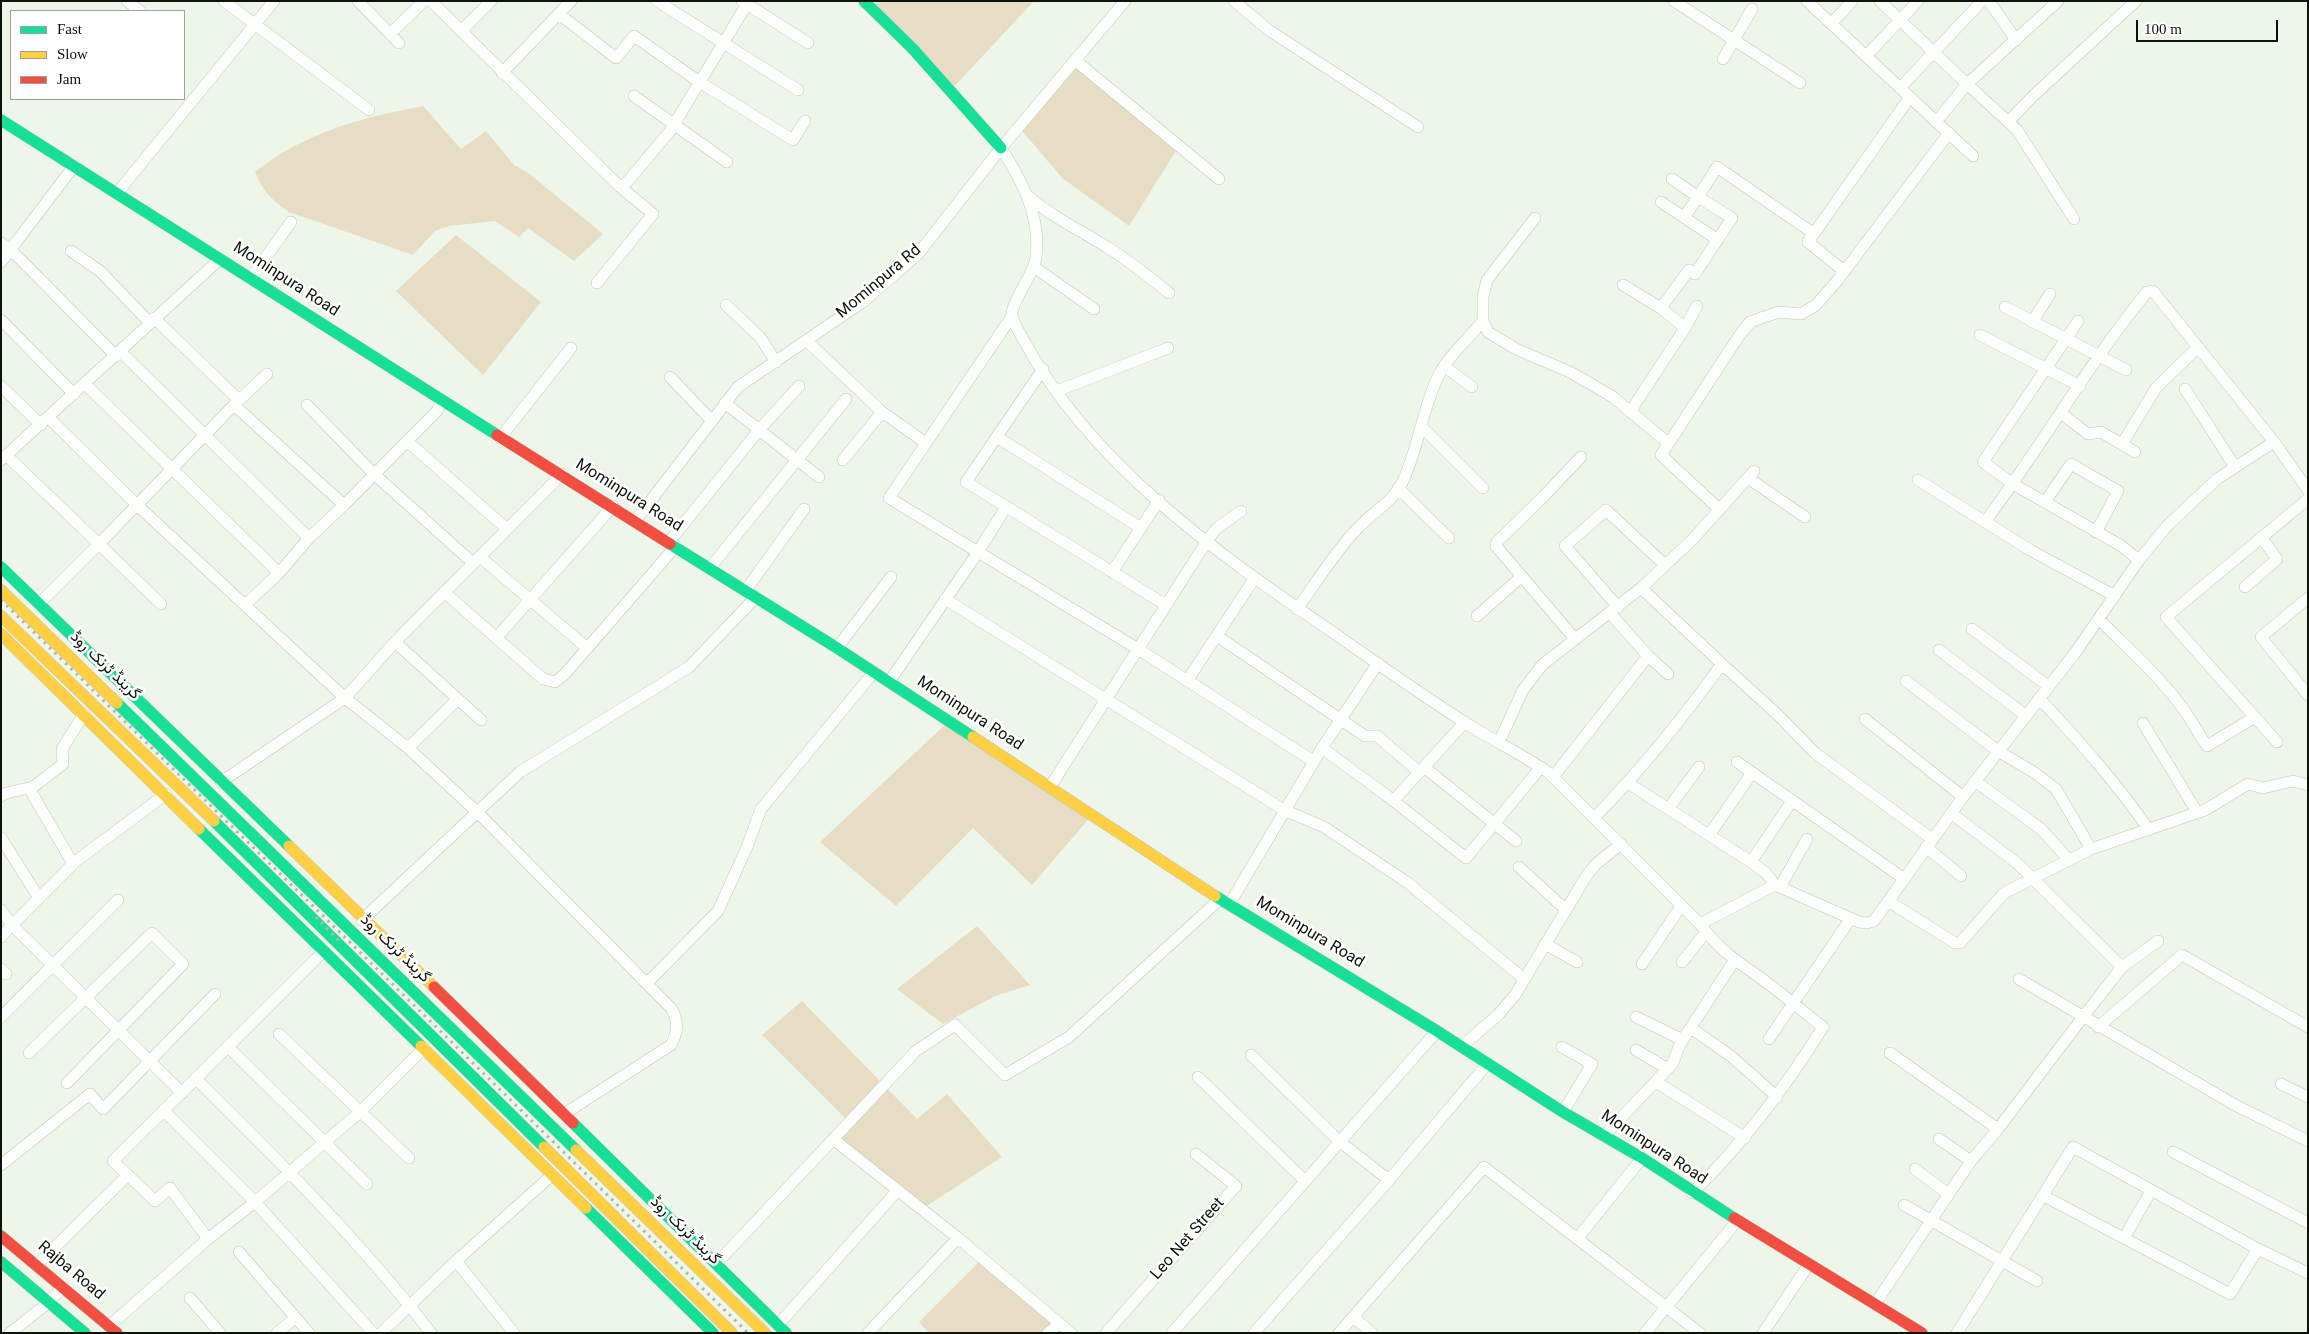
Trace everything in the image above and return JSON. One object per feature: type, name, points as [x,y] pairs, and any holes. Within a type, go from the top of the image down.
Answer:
[{"type":"main road","points":[[864,1],[913,49],[1001,148]]},
{"type":"main road","name":"Mominpura Road","points":[[1,120],[500,438],[636,520],[837,648],[1224,902],[1437,1031],[1563,1112],[1642,1158],[1692,1194],[1875,1304],[1905,1328],[1922,1333]]},
{"type":"main road","points":[[1,568],[564,1114],[782,1329]]},
{"type":"main road","name":"گرینڈ ٹرنک روڈ","points":[[1,590],[765,1333]]},
{"type":"main road","points":[[1,616],[535,1136],[732,1333]]},
{"type":"main road","points":[[1,634],[663,1284],[700,1329],[713,1333]]},
{"type":"main road","points":[[233,861],[243,850]]},
{"type":"main road","name":"Rajba Road","points":[[1,1236],[37,1264],[113,1330]]},
{"type":"main road","points":[[663,1284],[688,1258]]},
{"type":"main road","points":[[1,1262],[85,1333]]},
{"type":"street","points":[[128,1],[139,10]]},
{"type":"street","points":[[224,1],[256,23],[369,110]]},
{"type":"street","points":[[117,193],[274,1]]},
{"type":"street","points":[[358,1],[399,43]]},
{"type":"street","points":[[390,34],[424,1]]},
{"type":"street","points":[[431,1],[502,73],[622,188],[653,214],[597,283]]},
{"type":"street","points":[[461,32],[491,1]]},
{"type":"street","points":[[502,73],[571,1]]},
{"type":"street","points":[[657,1],[798,90]]},
{"type":"street","name":"Mominpura Rd","points":[[636,520],[738,387],[864,301],[918,254],[1001,148],[1125,1]]},
{"type":"street","points":[[1234,1],[1270,30],[1418,127]]},
{"type":"street","points":[[1674,1],[1800,83]]},
{"type":"street","points":[[1807,1],[1973,156]]},
{"type":"street","points":[[1831,24],[1852,1]]},
{"type":"street","points":[[1880,1],[1967,84],[2009,121],[2074,220]]},
{"type":"street","points":[[1866,56],[1918,1]]},
{"type":"street","points":[[1900,88],[1982,1]]},
{"type":"street","points":[[1988,1],[2016,40]]},
{"type":"street","points":[[1936,122],[1967,84],[2058,1]]},
{"type":"street","points":[[2009,121],[2032,97],[2136,1]]},
{"type":"street","points":[[622,188],[674,124],[746,2],[808,43]]},
{"type":"street","points":[[1723,59],[1752,9]]},
{"type":"street","points":[[559,14],[616,58],[634,36],[698,82],[793,140],[805,121]]},
{"type":"street","points":[[1076,61],[1219,179]]},
{"type":"street","points":[[634,96],[728,162]]},
{"type":"street","points":[[1844,271],[1808,242],[1910,97]]},
{"type":"street","points":[[1719,510],[1661,455],[1668,443],[1750,322],[1779,312],[1801,314],[1816,305],[1949,134]]},
{"type":"street","points":[[1001,148],[1027,195],[1035,227],[1036,256],[1034,268],[1013,308],[1012,316],[889,498],[1138,649],[1314,761]]},
{"type":"street","points":[[1,262],[12,251],[74,166]]},
{"type":"street","points":[[1684,218],[1717,166],[1813,233]]},
{"type":"street","points":[[1661,308],[1688,270],[1695,274],[1732,218],[1672,179]]},
{"type":"street","points":[[1027,195],[1046,212],[1110,249],[1134,265],[1169,293]]},
{"type":"street","points":[[1661,202],[1718,240]]},
{"type":"street","points":[[1535,218],[1487,280],[1483,297],[1483,321],[1488,332],[1516,349],[1572,373],[1613,397],[1668,443]]},
{"type":"street","points":[[251,278],[291,222]]},
{"type":"street","points":[[1,244],[12,251],[206,436],[308,538]]},
{"type":"street","points":[[71,251],[100,271],[344,506]]},
{"type":"street","points":[[161,604],[4,457],[118,354],[151,320],[220,259]]},
{"type":"street","points":[[1034,268],[1094,310]]},
{"type":"street","points":[[1623,285],[1661,308],[1685,328]]},
{"type":"street","points":[[1985,522],[2080,386],[2120,324],[2147,292],[2154,291],[2274,442],[2308,490]]},
{"type":"street","points":[[2032,322],[2050,294]]},
{"type":"street","points":[[726,305],[760,337],[776,362]]},
{"type":"street","points":[[1630,412],[1685,328],[1697,306]]},
{"type":"street","points":[[2005,307],[2126,370]]},
{"type":"street","points":[[1012,316],[1024,341],[1057,391],[1081,425],[1113,460],[1254,579],[1465,722],[1541,768],[1594,818],[1703,928],[1714,944],[1823,1027],[1777,1097],[1745,1138],[1692,1194]]},
{"type":"street","points":[[1,320],[74,394]]},
{"type":"street","points":[[1297,609],[1356,529],[1391,499],[1398,488],[1422,427],[1432,392],[1444,366],[1452,353],[1483,321]]},
{"type":"street","points":[[2078,321],[1983,462],[2013,484],[2120,545],[2139,560]]},
{"type":"street","points":[[1980,335],[2080,386]]},
{"type":"street","points":[[807,341],[882,412],[926,443]]},
{"type":"street","points":[[2122,444],[2156,388],[2198,347]]},
{"type":"street","points":[[500,438],[572,348]]},
{"type":"street","points":[[1057,391],[1168,348]]},
{"type":"street","points":[[1444,366],[1472,387]]},
{"type":"street","points":[[1043,369],[966,482],[1166,605]]},
{"type":"street","points":[[39,604],[267,374]]},
{"type":"street","points":[[670,377],[712,421]]},
{"type":"street","points":[[85,384],[279,573]]},
{"type":"street","points":[[1,386],[45,421],[345,698],[408,748],[477,812],[647,983],[676,1016],[676,1036],[672,1045],[564,1114]]},
{"type":"street","points":[[444,592],[549,682],[559,679],[672,544],[759,430],[799,386]]},
{"type":"street","points":[[2184,389],[2235,468]]},
{"type":"street","points":[[710,568],[846,399]]},
{"type":"street","points":[[245,605],[279,573],[308,538],[344,506],[437,411],[442,401]]},
{"type":"street","points":[[725,403],[819,477]]},
{"type":"street","points":[[307,405],[374,474],[477,560],[530,599],[586,647]]},
{"type":"street","points":[[844,460],[882,412]]},
{"type":"street","points":[[2061,413],[2088,434],[2101,432],[2135,452]]},
{"type":"street","points":[[1422,427],[1483,488]]},
{"type":"street","points":[[997,437],[1141,528]]},
{"type":"street","points":[[407,441],[507,529]]},
{"type":"street","points":[[1628,783],[1751,862],[1766,873],[1778,886],[1851,918],[1867,923],[1874,920],[1951,813],[2099,619],[2139,560],[2167,526],[2216,479],[2274,442]]},
{"type":"street","points":[[1575,639],[1498,551],[1496,542],[1581,457]]},
{"type":"street","points":[[2045,502],[2071,464],[2118,491],[2096,532]]},
{"type":"street","points":[[221,782],[345,698],[395,642],[562,474]]},
{"type":"street","points":[[1499,742],[1532,676],[1542,665],[1641,588],[1751,475],[1805,517]]},
{"type":"street","points":[[1918,480],[2030,550],[2115,596]]},
{"type":"street","points":[[1398,488],[1449,538]]},
{"type":"street","points":[[2277,742],[2166,617],[2308,499]]},
{"type":"street","points":[[1112,572],[1159,500]]},
{"type":"street","points":[[497,637],[613,506]]},
{"type":"street","points":[[889,682],[978,552],[1006,507]]},
{"type":"street","points":[[362,920],[520,772],[689,667],[751,594],[804,509]]},
{"type":"street","points":[[1665,565],[1606,510],[1565,546],[1648,656],[1668,674]]},
{"type":"street","points":[[1050,787],[1207,541],[1216,529],[1241,511]]},
{"type":"street","points":[[2245,587],[2277,559],[2261,537]]},
{"type":"street","points":[[837,648],[892,577]]},
{"type":"street","points":[[1477,616],[1521,577]]},
{"type":"street","points":[[1187,681],[1254,579]]},
{"type":"street","points":[[1641,588],[1779,716],[1816,753],[1929,843],[1961,876]]},
{"type":"street","points":[[2308,598],[2261,638],[2308,695]]},
{"type":"street","points":[[946,599],[1284,810],[1324,827],[1408,883],[1524,979]]},
{"type":"street","points":[[2099,619],[2162,684],[2208,746],[2255,717]]},
{"type":"street","points":[[1972,629],[2048,686]]},
{"type":"street","points":[[1217,636],[1342,718],[1365,736],[1377,736],[1495,823],[1516,841]]},
{"type":"street","points":[[395,642],[481,720]]},
{"type":"street","points":[[1939,650],[2025,715]]},
{"type":"street","points":[[1552,777],[1648,656]]},
{"type":"street","points":[[716,1264],[916,1052],[955,1025],[1005,1075],[1069,1037],[1224,902],[1378,664]]},
{"type":"street","points":[[1594,818],[1628,783],[1687,712],[1722,664]]},
{"type":"street","points":[[647,983],[718,911],[761,808],[874,672]]},
{"type":"street","points":[[1906,681],[1998,751],[2035,773],[2056,789],[2091,849]]},
{"type":"street","points":[[2039,698],[2101,767],[2149,830]]},
{"type":"street","points":[[408,748],[458,699]]},
{"type":"street","points":[[1,796],[6,793],[29,788],[64,764],[62,749],[84,714]]},
{"type":"street","points":[[1865,719],[1963,797]]},
{"type":"street","points":[[1393,801],[1465,722]]},
{"type":"street","points":[[2142,723],[2197,812]]},
{"type":"street","points":[[1322,748],[1466,858],[1541,768]]},
{"type":"street","points":[[1737,762],[1903,878]]},
{"type":"street","points":[[1668,809],[1699,767]]},
{"type":"street","points":[[1709,835],[1752,773]]},
{"type":"street","points":[[1975,781],[2041,829],[2069,860]]},
{"type":"street","points":[[1888,902],[1955,943],[1960,943],[2004,893],[2091,849],[2197,812],[2248,784],[2263,788],[2293,781],[2308,785]]},
{"type":"street","points":[[29,788],[73,864]]},
{"type":"street","points":[[1,937],[73,864],[166,794]]},
{"type":"street","points":[[1751,862],[1792,800]]},
{"type":"street","points":[[1951,813],[2017,863],[2122,967]]},
{"type":"street","points":[[1,838],[39,898]]},
{"type":"street","points":[[1682,962],[1703,928],[1778,886],[1807,839]]},
{"type":"street","points":[[1461,1047],[1482,1026],[1498,1015],[1515,995],[1565,909],[1596,864],[1620,844]]},
{"type":"street","points":[[1519,866],[1565,909]]},
{"type":"street","points":[[1,1017],[118,900]]},
{"type":"street","points":[[1642,964],[1681,906]]},
{"type":"street","points":[[1,910],[12,925],[182,1093]]},
{"type":"street","points":[[1769,1040],[1851,918]]},
{"type":"street","points":[[29,1053],[152,933],[183,964],[67,1083]]},
{"type":"street","points":[[1875,1304],[1971,1161],[1998,1129],[2083,1017],[2122,967],[2158,941]]},
{"type":"street","points":[[1545,944],[1577,962]]},
{"type":"street","points":[[208,1239],[170,1188],[155,1201],[113,1161],[324,951]]},
{"type":"street","points":[[2098,1027],[2182,955],[2308,1027]]},
{"type":"street","points":[[1604,1136],[1668,1069],[1683,1040],[1734,961]]},
{"type":"street","points":[[2019,979],[2098,1027],[2235,1105],[2308,1141]]},
{"type":"street","points":[[1,1166],[90,1094],[103,1109],[215,994]]},
{"type":"street","points":[[1636,1017],[1683,1040]]},
{"type":"street","points":[[1691,1028],[1732,1057],[1777,1097]]},
{"type":"street","points":[[1172,1333],[1437,1031]]},
{"type":"street","points":[[279,1034],[409,1158]]},
{"type":"street","points":[[228,1047],[367,1184]]},
{"type":"street","points":[[1562,1047],[1592,1064],[1563,1112]]},
{"type":"street","points":[[113,1330],[208,1239],[255,1202],[360,1112],[424,1048]]},
{"type":"street","points":[[1636,1050],[1668,1069]]},
{"type":"street","points":[[1890,1054],[1998,1129]]},
{"type":"street","points":[[1252,1055],[1339,1141],[1389,1180]]},
{"type":"street","points":[[1254,1333],[1389,1180],[1487,1064]]},
{"type":"street","points":[[1198,1077],[1304,1181]]},
{"type":"street","points":[[196,1079],[290,1172],[409,1305],[431,1333]]},
{"type":"street","points":[[1656,1082],[1745,1138]]},
{"type":"street","points":[[2281,1084],[2308,1097]]},
{"type":"street","points":[[164,1111],[255,1202],[373,1333]]},
{"type":"street","points":[[833,1139],[958,1238],[1071,1333]]},
{"type":"street","points":[[1939,1139],[1971,1161]]},
{"type":"street","points":[[1958,1333],[2073,1147],[2258,1249],[2308,1273]]},
{"type":"street","points":[[2173,1152],[2308,1223]]},
{"type":"street","name":"Leo Net Street","points":[[1106,1333],[1236,1186],[1196,1154]]},
{"type":"street","points":[[1577,1239],[1642,1158]]},
{"type":"street","points":[[1339,1333],[1484,1167],[1700,1333]]},
{"type":"street","points":[[1915,1169],[1948,1194]]},
{"type":"street","points":[[37,1264],[128,1175]]},
{"type":"street","points":[[381,1333],[456,1261],[552,1175]]},
{"type":"street","points":[[782,1329],[898,1190]]},
{"type":"street","points":[[2124,1238],[2151,1190]]},
{"type":"street","points":[[2044,1196],[2230,1294],[2258,1249]]},
{"type":"street","points":[[1904,1205],[2037,1281]]},
{"type":"street","points":[[1645,1333],[1738,1221]]},
{"type":"street","points":[[868,1333],[958,1238]]},
{"type":"street","points":[[239,1252],[309,1333]]},
{"type":"street","points":[[456,1261],[514,1333]]},
{"type":"street","points":[[1769,1331],[1809,1264]]},
{"type":"street","points":[[10,1333],[49,1302],[63,1286]]},
{"type":"street","points":[[190,1298],[220,1333]]},
{"type":"street","points":[[1353,1317],[1372,1333]]},
{"type":"street","points":[[277,1333],[295,1318]]},
{"type":"street","points":[[1048,1333],[1059,1324]]},
{"type":"shaded area","points":[[880,1],[1034,1],[950,91],[870,9]]},
{"type":"shaded area","points":[[1076,61],[1179,146],[1129,226],[1062,178],[1019,127]]},
{"type":"shaded area","points":[[423,106],[461,149],[486,131],[514,165],[527,172],[603,234],[574,261],[528,228],[519,237],[495,221],[449,226],[435,231],[413,255],[289,212],[269,195],[261,185],[255,172],[293,147],[334,128],[378,115]]},
{"type":"shaded area","points":[[456,235],[541,302],[483,375],[396,291]]},
{"type":"shaded area","points":[[949,721],[1092,815],[1032,885],[973,828],[896,906],[820,842]]},
{"type":"shaded area","points":[[977,926],[1030,985],[995,996],[943,1024],[897,989]]},
{"type":"shaded area","points":[[802,1001],[917,1119],[947,1094],[1002,1157],[922,1209],[833,1139],[849,1122],[762,1035]]},
{"type":"shaded area","points":[[982,1259],[1071,1333],[929,1333],[919,1322]]},
{"type":"railway","points":[[1,600],[748,1333]]},
{"type":"railway","points":[[316,917],[340,942]]},
{"type":"traffic: fast","points":[[864,1],[913,49],[1001,148]]},
{"type":"traffic: fast","points":[[1,120],[497,435]]},
{"type":"traffic: fast","points":[[670,544],[837,648],[973,737]]},
{"type":"traffic: fast","points":[[1,567],[289,846]]},
{"type":"traffic: fast","points":[[117,703],[576,1150]]},
{"type":"traffic: fast","points":[[214,821],[544,1147]]},
{"type":"traffic: fast","points":[[199,829],[421,1046]]},
{"type":"traffic: fast","points":[[1215,896],[1437,1031],[1563,1112],[1642,1158],[1734,1218]]},
{"type":"traffic: fast","points":[[573,1123],[786,1333]]},
{"type":"traffic: fast","points":[[586,1208],[713,1333]]},
{"type":"traffic: fast","points":[[1,1262],[85,1333]]},
{"type":"traffic: slow","points":[[1,590],[117,703]]},
{"type":"traffic: slow","points":[[1,616],[214,821]]},
{"type":"traffic: slow","points":[[1,634],[199,829]]},
{"type":"traffic: slow","points":[[973,737],[1215,896]]},
{"type":"traffic: slow","points":[[289,846],[434,987]]},
{"type":"traffic: slow","points":[[421,1046],[586,1208]]},
{"type":"traffic: slow","points":[[544,1147],[732,1333]]},
{"type":"traffic: slow","points":[[576,1150],[765,1333]]},
{"type":"traffic: jam","points":[[497,435],[670,544]]},
{"type":"traffic: jam","points":[[434,987],[573,1123]]},
{"type":"traffic: jam","points":[[1734,1218],[1922,1333]]},
{"type":"traffic: jam","points":[[1,1236],[117,1333]]}]
